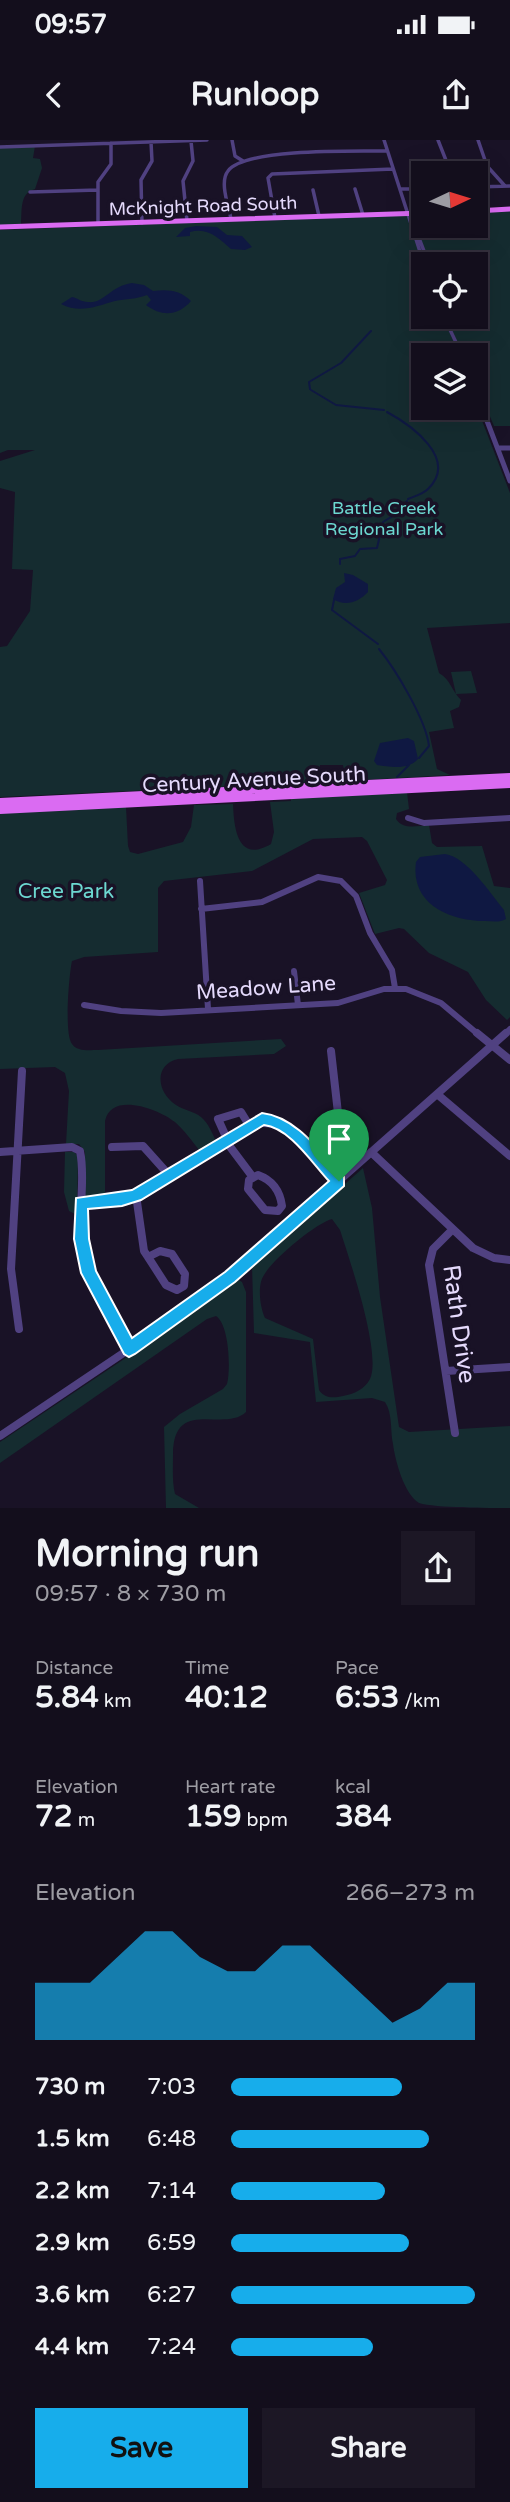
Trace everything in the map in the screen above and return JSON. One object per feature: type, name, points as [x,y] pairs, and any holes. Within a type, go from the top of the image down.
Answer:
[{"type":"main road","points":[[488,210],[510,209]]},
{"type":"main road","name":"McKnight Road South","points":[[0,228],[408,213]]},
{"type":"main road","name":"Century Avenue South","points":[[0,802],[510,777]]},
{"type":"main road","name":"Century Avenue South","points":[[0,810],[510,784]]},
{"type":"street","points":[[0,147],[207,140]]},
{"type":"street","points":[[232,140],[235,155],[243,161]]},
{"type":"street","points":[[384,140],[420,252]]},
{"type":"street","points":[[438,140],[446,161]]},
{"type":"street","points":[[478,140],[487,166],[507,186]]},
{"type":"street","points":[[187,221],[183,181],[192,161],[191,141]]},
{"type":"street","points":[[142,223],[141,180],[152,162],[151,142]]},
{"type":"street","points":[[98,224],[99,179],[111,163],[111,143]]},
{"type":"street","points":[[231,219],[225,176],[230,169],[243,161],[260,156],[387,151]]},
{"type":"street","points":[[296,155],[300,172]]},
{"type":"street","points":[[275,218],[268,178],[270,175],[393,169]]},
{"type":"street","points":[[488,187],[507,186]]},
{"type":"street","points":[[355,189],[363,215]]},
{"type":"street","points":[[400,189],[411,189]]},
{"type":"street","points":[[30,192],[98,190]]},
{"type":"street","points":[[313,190],[319,216]]},
{"type":"street","points":[[408,213],[424,252]]},
{"type":"street","points":[[487,420],[510,480]]},
{"type":"street","points":[[498,449],[510,448]]},
{"type":"street","points":[[408,818],[424,822],[510,818]]},
{"type":"street","points":[[201,909],[262,902],[318,877],[341,881],[356,895],[370,933],[392,970],[395,988]]},
{"type":"street","points":[[200,881],[208,1009]]},
{"type":"street","points":[[294,971],[298,1004]]},
{"type":"street","name":"Meadow Lane","points":[[84,1005],[145,1013],[338,1003],[375,990],[395,988],[416,991],[441,1003],[510,1060]]},
{"type":"street","points":[[0,1436],[230,1277],[510,1029]]},
{"type":"street","points":[[307,1148],[339,1121],[331,1051]]},
{"type":"street","points":[[19,1329],[11,1269],[22,1071]]},
{"type":"street","points":[[437,1094],[510,1156]]},
{"type":"street","points":[[249,1125],[241,1112],[218,1119],[226,1139],[252,1176]]},
{"type":"street","points":[[81,1202],[122,1200],[136,1195],[262,1119],[276,1121],[288,1128],[339,1181]]},
{"type":"street","points":[[113,1147],[144,1146],[169,1175]]},
{"type":"street","points":[[0,1152],[79,1149],[82,1157],[82,1239],[89,1273],[129,1349]]},
{"type":"street","points":[[372,1152],[483,1254],[510,1260]]},
{"type":"street","points":[[260,1175],[267,1179],[282,1198],[280,1210],[271,1212],[263,1208],[248,1189],[252,1176],[260,1175]]},
{"type":"street","points":[[136,1195],[143,1245],[148,1257],[169,1288],[177,1290],[184,1286],[185,1273],[172,1254],[160,1251],[148,1257]]},
{"type":"street","name":"Rath Drive","points":[[453,1229],[433,1249],[429,1265],[455,1433]]},
{"type":"street","points":[[446,1371],[510,1367]]},
{"type":"green space","points":[[35,146],[33,158],[40,159],[42,168],[35,189],[24,198],[21,224],[0,226],[0,147]]},
{"type":"green space","name":"Battle Creek Regional Park","points":[[510,211],[510,426],[494,426],[488,412],[488,343],[411,343],[411,420],[482,420],[510,493],[510,623],[427,628],[439,673],[461,700],[459,707],[450,711],[454,728],[429,732],[437,769],[450,775],[346,781],[343,765],[320,765],[319,776],[308,783],[0,797],[0,647],[7,646],[30,611],[33,570],[12,569],[15,492],[0,488],[0,461],[35,450],[8,450],[0,453],[0,230],[411,214],[411,238],[488,238],[488,212]]},
{"type":"green space","points":[[471,671],[477,693],[456,694],[451,672]]},
{"type":"green space","name":"Cree Park","points":[[407,792],[409,809],[397,813],[396,819],[402,825],[429,825],[432,843],[437,847],[482,846],[494,886],[510,888],[510,1017],[507,1020],[486,1000],[468,972],[429,953],[404,929],[375,934],[359,893],[385,885],[387,880],[367,841],[362,837],[313,839],[252,871],[164,881],[158,888],[158,952],[84,957],[72,961],[68,1029],[74,1047],[91,1050],[281,1039],[286,1046],[274,1054],[178,1059],[170,1062],[161,1073],[160,1080],[165,1094],[176,1105],[201,1117],[216,1141],[200,1151],[182,1128],[168,1117],[136,1105],[116,1107],[109,1112],[105,1121],[105,1197],[85,1196],[85,1152],[79,1144],[66,1144],[69,1091],[65,1073],[55,1067],[0,1069],[0,812],[126,807],[128,846],[130,852],[138,854],[183,842],[191,827],[194,805],[233,804],[236,832],[240,840],[244,846],[260,849],[271,844],[274,832],[270,802],[291,801],[291,798]]},
{"type":"green space","points":[[65,1152],[74,1152],[78,1156],[77,1215],[69,1211],[64,1192]]},
{"type":"green space","points":[[363,1168],[372,1208],[380,1297],[399,1427],[409,1432],[510,1426],[510,1508],[437,1506],[419,1503],[414,1499],[398,1467],[385,1402],[372,1398],[316,1402],[310,1342],[254,1333],[252,1266]],"holes":[[[332,1219],[340,1230],[363,1306],[373,1367],[368,1383],[362,1388],[351,1394],[333,1397],[324,1395],[319,1390],[313,1339],[265,1318],[260,1290],[262,1279],[269,1268],[306,1235]]]},
{"type":"green space","points":[[237,1279],[242,1282],[246,1292],[246,1412],[225,1419],[190,1421],[181,1426],[175,1437],[175,1494],[199,1508],[166,1508],[164,1427],[227,1384],[229,1358],[226,1337],[216,1316],[207,1319],[0,1463],[0,1442],[169,1329]]},
{"type":"water","points":[[217,227],[227,235],[242,236],[252,247],[245,250],[231,249],[203,231],[176,237],[185,228]]},
{"type":"water","points":[[132,283],[144,285],[153,291],[178,292],[191,301],[181,310],[170,313],[158,312],[146,305],[151,300],[147,295],[88,308],[61,304],[72,297],[94,302]]},
{"type":"water","points":[[344,573],[368,584],[368,592],[352,602],[342,603],[333,599],[336,588],[345,582]]},
{"type":"water","points":[[408,738],[414,741],[418,759],[410,765],[399,767],[377,765],[374,761],[380,743]]},
{"type":"water","points":[[445,854],[470,869],[504,910],[506,919],[496,922],[459,918],[435,907],[426,899],[419,889],[416,862],[420,857]]},
{"type":"waterway","points":[[310,389],[309,382],[341,363],[371,331]]},
{"type":"waterway","points":[[311,390],[336,405],[384,410]]},
{"type":"waterway","points":[[387,412],[419,434],[435,455],[438,466],[436,478],[428,489],[408,499]]},
{"type":"waterway","points":[[340,564],[340,559],[355,556],[360,549],[377,548],[383,522],[401,511],[407,501]]},
{"type":"waterway","points":[[334,600],[332,610],[378,644]]},
{"type":"waterway","points":[[379,649],[402,682],[427,735],[429,746],[419,758]]},
{"type":"waterway","points":[[397,777],[409,765]]},
{"type":"route","points":[[262,1119],[280,1122],[288,1128],[339,1181],[230,1277],[129,1349],[96,1292],[89,1273],[82,1239],[81,1202],[122,1200],[145,1191],[262,1119]]}]
